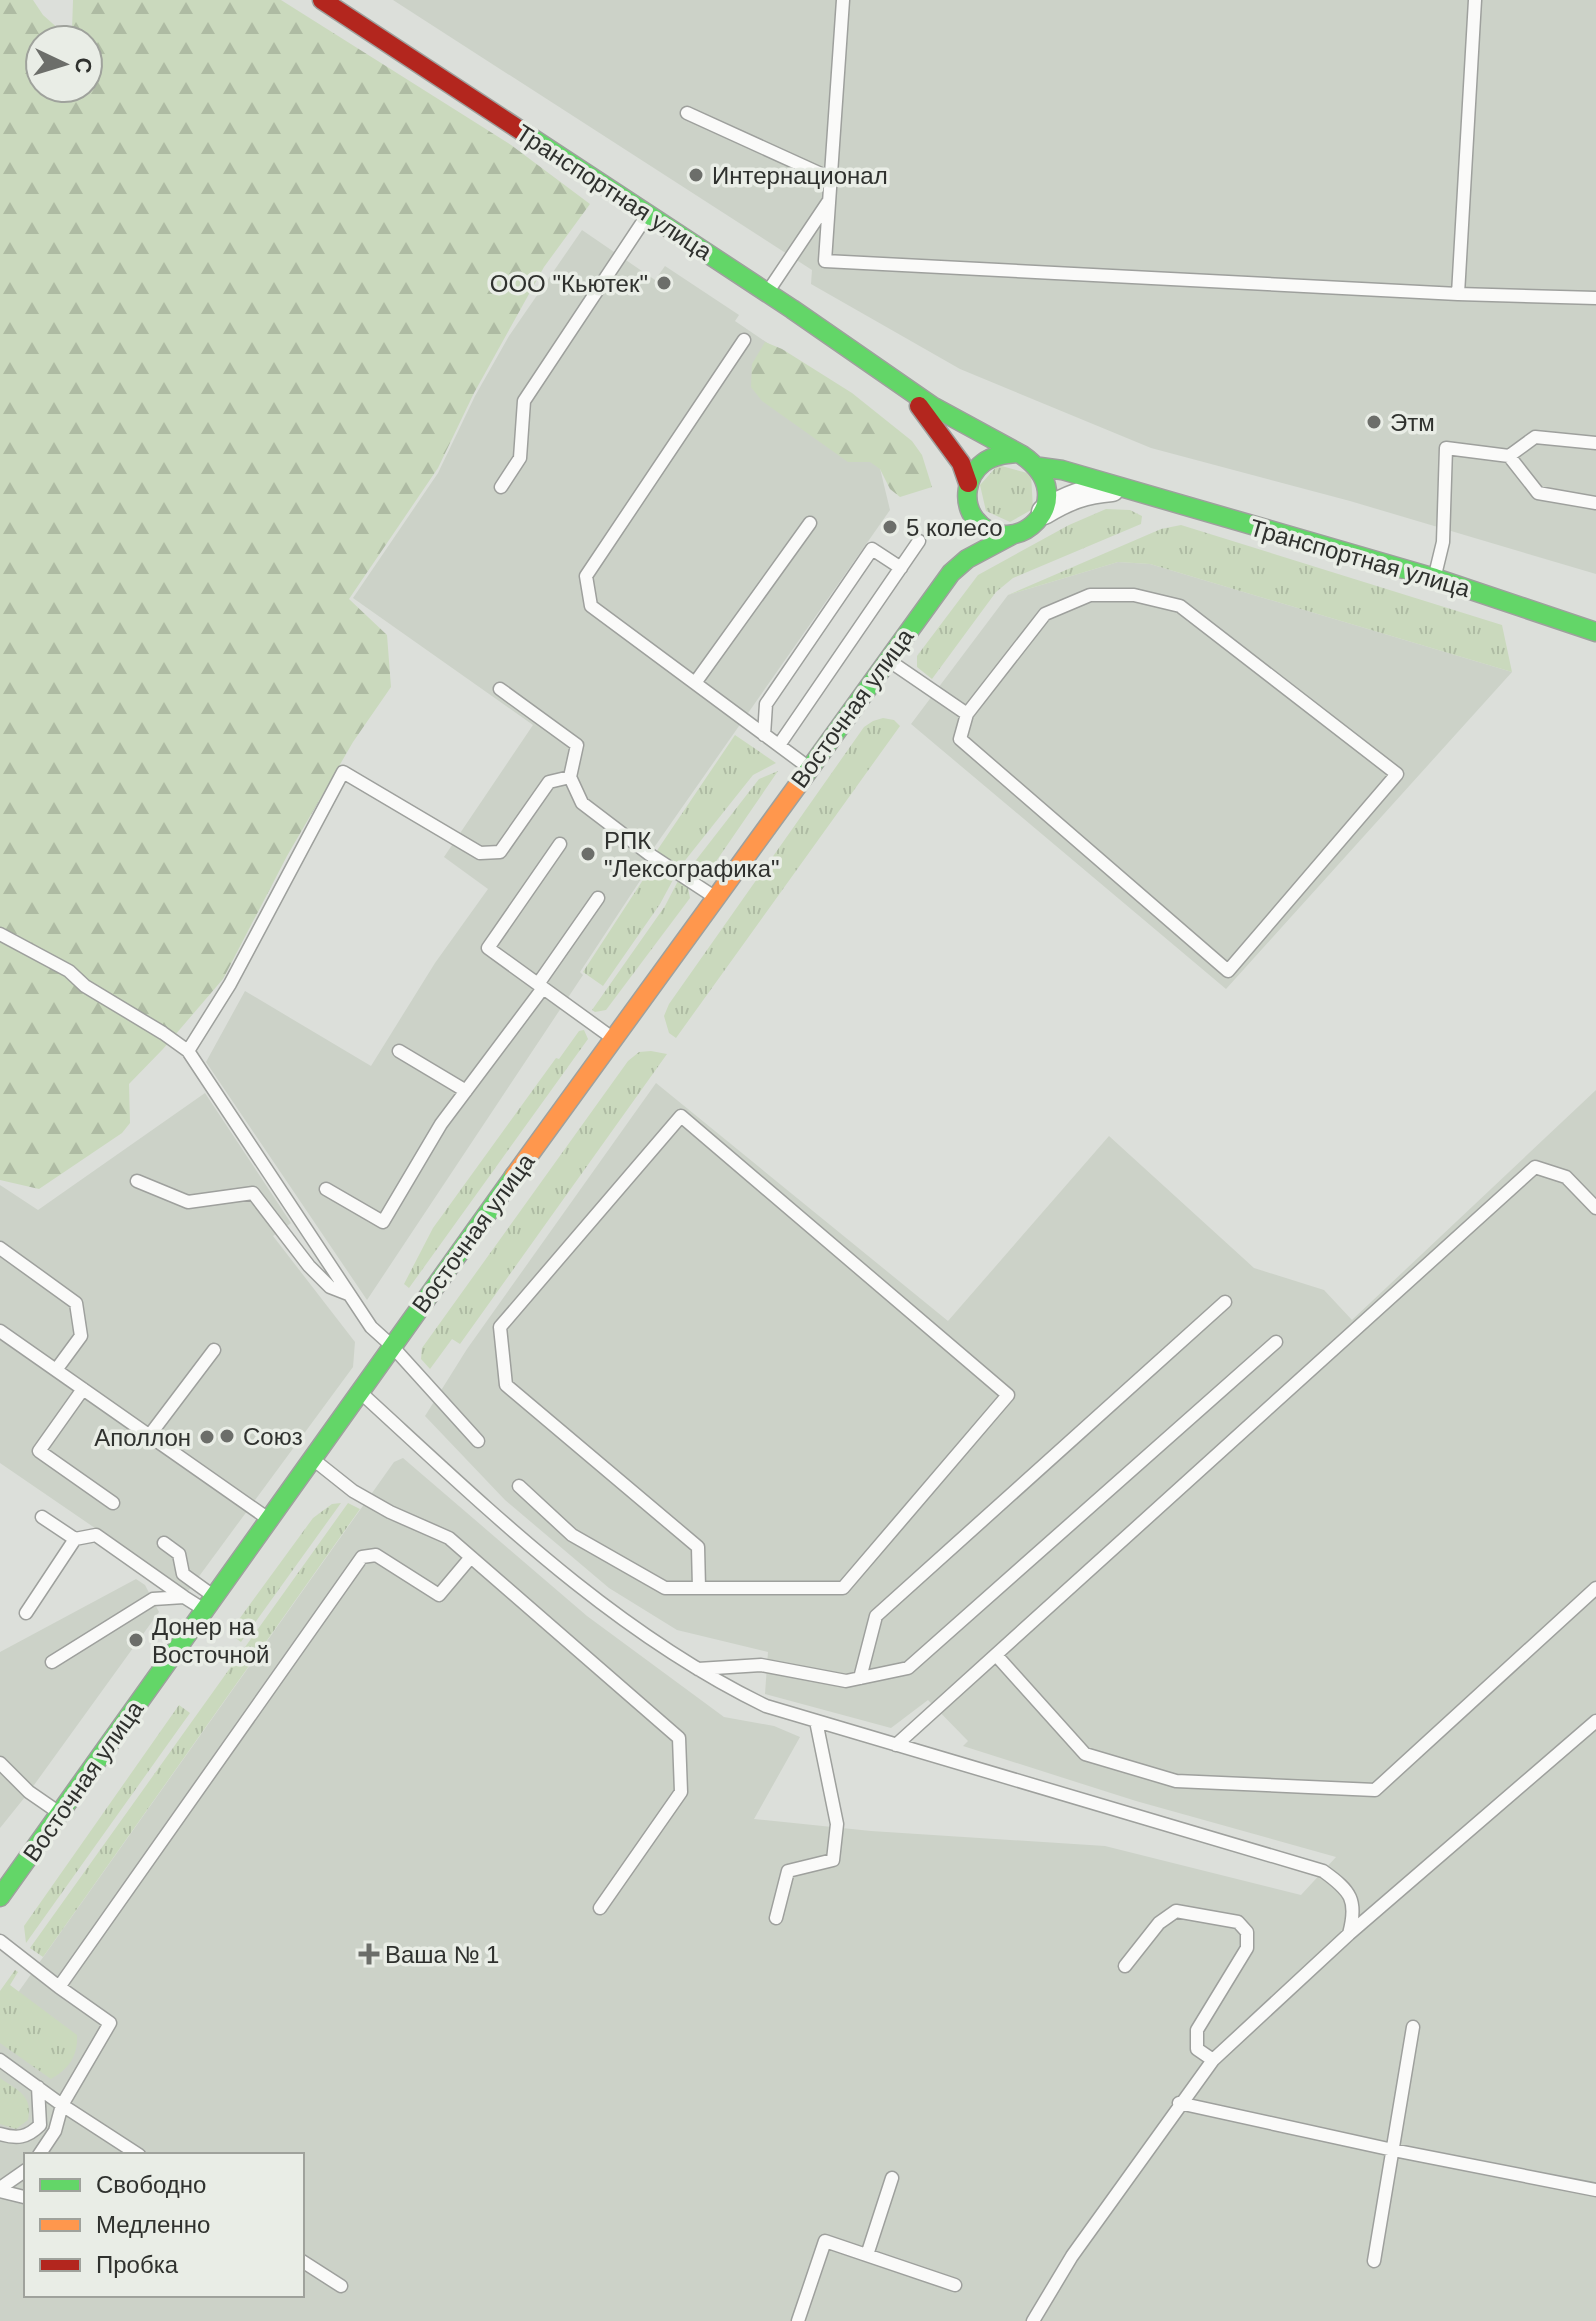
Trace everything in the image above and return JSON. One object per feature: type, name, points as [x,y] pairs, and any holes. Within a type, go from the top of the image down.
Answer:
[{"type":"street","name":"Транспортная улица","points":[[322,0],[768,293],[904,387]]},
{"type":"street","points":[[904,387],[987,439],[1030,459],[1040,467],[1049,497],[1036,523],[1012,535],[998,534],[976,519],[969,507],[968,483],[961,463],[904,387]]},
{"type":"street","points":[[968,483],[975,469],[987,458],[1002,452],[1018,453]]},
{"type":"street","name":"Транспортная улица","points":[[1040,467],[1062,470],[1435,578],[1596,632]]},
{"type":"street","points":[[1044,512],[1065,499],[1087,491],[1122,488]]},
{"type":"street","name":"Восточная улица","points":[[951,573],[961,547],[969,507]]},
{"type":"street","name":"Восточная улица","points":[[0,1897],[359,1391],[951,573],[967,559],[1012,535]]},
{"type":"lane","points":[[843,0],[825,261],[1458,294],[1596,298]]},
{"type":"lane","points":[[1458,294],[1475,0]]},
{"type":"lane","points":[[687,113],[832,179]]},
{"type":"lane","points":[[768,293],[830,199]]},
{"type":"lane","points":[[501,487],[520,458],[524,401],[647,214]]},
{"type":"lane","points":[[744,340],[586,576],[591,606],[808,767]]},
{"type":"lane","points":[[1435,578],[1443,542],[1446,448],[1509,456],[1535,437],[1596,443]]},
{"type":"lane","points":[[1509,456],[1538,493],[1596,503]]},
{"type":"lane","points":[[695,683],[810,523]]},
{"type":"lane","points":[[779,745],[919,541]]},
{"type":"lane","points":[[764,735],[766,704],[872,549],[901,568]]},
{"type":"lane","points":[[1090,595],[1134,595],[1180,606],[1397,774],[1228,971],[960,739],[967,714],[1045,614],[1090,595]]},
{"type":"lane","points":[[888,660],[967,714]]},
{"type":"lane","points":[[500,689],[577,745],[570,777],[582,803],[649,854],[716,897]]},
{"type":"lane","points":[[188,1051],[230,984],[343,772],[480,853],[500,852],[549,782],[570,777]]},
{"type":"lane","points":[[560,844],[488,948],[613,1039]]},
{"type":"lane","points":[[326,1189],[383,1222],[441,1124],[540,986],[598,898]]},
{"type":"lane","points":[[0,934],[69,971],[85,986],[188,1051],[371,1327],[478,1441]]},
{"type":"lane","points":[[399,1051],[466,1091]]},
{"type":"lane","points":[[519,1486],[572,1535],[665,1588],[699,1588],[843,1588],[1008,1395],[681,1116],[500,1327],[506,1385],[698,1547],[699,1588]]},
{"type":"lane","points":[[896,1745],[1535,1167],[1566,1177],[1596,1208]]},
{"type":"lane","points":[[137,1181],[188,1202],[253,1193],[309,1266],[330,1287],[348,1294]]},
{"type":"lane","points":[[0,1248],[76,1303],[81,1336],[56,1370]]},
{"type":"lane","points":[[860,1678],[876,1616],[1225,1302]]},
{"type":"lane","points":[[0,1331],[269,1520]]},
{"type":"lane","points":[[698,1669],[761,1665],[846,1681],[908,1668],[1276,1342]]},
{"type":"lane","points":[[149,1436],[214,1350]]},
{"type":"lane","points":[[83,1389],[39,1451],[113,1503]]},
{"type":"lane","points":[[359,1391],[489,1510],[576,1583],[631,1627],[698,1669],[766,1706],[1323,1871],[1349,1891],[1354,1913],[1349,1934]]},
{"type":"lane","points":[[312,1458],[353,1491],[390,1512],[449,1538],[679,1738],[681,1792],[600,1908]]},
{"type":"lane","points":[[42,1517],[75,1539],[96,1535],[184,1597]]},
{"type":"lane","points":[[26,1613],[75,1539]]},
{"type":"lane","points":[[164,1543],[179,1554],[183,1574],[210,1604]]},
{"type":"lane","points":[[59,1987],[362,1557],[376,1555],[439,1595],[471,1557]]},
{"type":"lane","points":[[996,1655],[1085,1754],[1176,1781],[1375,1790],[1596,1588]]},
{"type":"lane","points":[[52,1662],[153,1599],[184,1597],[210,1604]]},
{"type":"lane","points":[[776,1918],[788,1871],[833,1860],[837,1824],[816,1721]]},
{"type":"lane","points":[[1033,2321],[1072,2256],[1179,2103],[1213,2060],[1349,1934],[1596,1721]]},
{"type":"lane","points":[[0,1763],[29,1792],[61,1813]]},
{"type":"lane","points":[[1125,1966],[1159,1923],[1176,1911],[1238,1922],[1247,1932],[1247,1948],[1197,2030],[1197,2049],[1213,2060]]},
{"type":"lane","points":[[0,1941],[110,2023],[62,2105],[55,2131],[40,2153]]},
{"type":"lane","points":[[1374,2261],[1413,2027]]},
{"type":"lane","points":[[0,2060],[136,2153]]},
{"type":"lane","points":[[0,2134],[17,2139],[31,2134],[40,2125],[38,2087]]},
{"type":"lane","points":[[1179,2103],[1596,2190]]},
{"type":"lane","points":[[0,2190],[24,2172]]},
{"type":"lane","points":[[867,2255],[892,2178]]},
{"type":"lane","points":[[0,2190],[24,2197]]},
{"type":"lane","points":[[798,2321],[825,2241],[955,2285]]},
{"type":"lane","points":[[304,2262],[341,2286]]},
{"type":"shaded area","points":[[393,0],[1596,0],[1596,574],[1350,501],[1151,448],[960,369],[811,284],[812,270]]},
{"type":"shaded area","points":[[582,230],[655,280],[665,266],[739,315],[735,321],[866,410],[890,510],[646,859],[651,864],[580,972],[583,975],[367,1300],[206,1062],[245,991],[371,1066],[435,963],[488,889],[444,857],[533,725],[353,598],[438,473],[475,396],[509,336]]},
{"type":"shaded area","points":[[1118,562],[1150,564],[1512,672],[1226,989],[911,724],[1008,595]]},
{"type":"shaded area","points":[[656,1083],[948,1321],[1109,1136],[1254,1268],[1324,1290],[1352,1320],[1596,1090],[1596,2321],[0,2321],[0,2018],[394,1462],[403,1458],[587,1616],[724,1717],[774,1726],[800,1737],[754,1819],[871,1831],[1105,1846],[1301,1895],[1336,1857],[1136,1801],[963,1746],[968,1741],[928,1700],[891,1728],[765,1694],[768,1652],[677,1630],[609,1588],[505,1500],[425,1416],[467,1349]]},
{"type":"shaded area","points":[[205,1093],[291,1223],[273,1236],[355,1342],[353,1367],[189,1590],[0,1463],[0,1185],[38,1210]]},
{"type":"shaded area","points":[[136,1579],[145,1585],[159,1612],[0,1828],[0,1652]]},
{"type":"green space","points":[[0,0],[33,0],[53,24],[24,24],[24,104],[104,104],[104,24],[72,24],[73,0],[281,0],[511,145],[590,204],[544,267],[474,393],[438,468],[349,599],[387,635],[391,687],[353,742],[287,856],[223,979],[129,1084],[130,1123],[122,1133],[39,1189],[0,1180]]},
{"type":"green space","points":[[765,342],[782,349],[852,393],[912,441],[922,455],[932,487],[900,497],[890,489],[880,469],[870,462],[848,462],[762,401],[751,387],[752,364]]},
{"type":"green space","points":[[998,465],[1031,474],[1033,509],[1010,522],[986,511],[980,485]]},
{"type":"green space","points":[[1106,509],[1130,510],[1142,516],[1141,524],[1013,578],[996,592],[932,679],[917,667],[917,656],[978,575],[1069,525]]},
{"type":"green space","points":[[1181,525],[1502,625],[1512,672],[1150,564],[1118,562],[1008,595],[1161,529]]},
{"type":"green space","points":[[883,718],[894,720],[900,726],[676,1038],[669,1033],[664,1016],[669,1004],[864,727]]},
{"type":"green space","points":[[735,735],[776,763],[753,775],[679,868],[656,852]]},
{"type":"green space","points":[[778,771],[706,876],[695,879],[686,873],[759,779]]},
{"type":"green space","points":[[654,863],[674,878],[660,904],[603,986],[583,972]]},
{"type":"green space","points":[[678,881],[688,888],[690,898],[606,1010],[595,1012],[592,1010],[665,906]]},
{"type":"green space","points":[[584,1030],[588,1039],[409,1288],[404,1284],[433,1228],[556,1058],[559,1059],[579,1031]]},
{"type":"green space","points":[[639,1052],[667,1054],[460,1344],[452,1339],[430,1369],[421,1359],[422,1348],[628,1061]]},
{"type":"green space","points":[[341,1503],[241,1642],[229,1633],[313,1518],[332,1504]]},
{"type":"green space","points":[[348,1503],[360,1509],[43,1957],[30,1948]]},
{"type":"green space","points":[[179,1705],[190,1713],[26,1943],[24,1926]]},
{"type":"green space","points":[[15,1970],[18,1972],[10,1985],[77,2035],[71,2061],[51,2079],[0,2043],[0,1991]]},
{"type":"green space","points":[[0,2078],[23,2094],[28,2105],[28,2120],[16,2129],[0,2124]]},
{"type":"traffic: fast","points":[[526,134],[792,309],[932,406],[1022,455],[1040,472],[1047,490],[1045,507],[1036,521],[1023,531],[1007,535],[990,532],[975,519],[968,505],[970,482],[977,468],[987,460],[1018,453]]},
{"type":"traffic: fast","points":[[1040,467],[1062,470],[1435,578],[1596,632]]},
{"type":"traffic: fast","points":[[803,778],[951,573],[967,559],[1012,535]]},
{"type":"traffic: fast","points":[[0,1897],[514,1176]]},
{"type":"traffic: slow","points":[[514,1176],[803,778]]},
{"type":"traffic: jam","points":[[322,0],[526,134]]},
{"type":"traffic: jam","points":[[919,406],[961,463],[968,483]]},
{"type":"place","name":"Интернационал","points":[[696,175]]},
{"type":"place","name":"ООО \"Кьютек\"","points":[[664,283]]},
{"type":"place","name":"Этм","points":[[1374,422]]},
{"type":"place","name":"5 колесо","points":[[890,527]]},
{"type":"place","name":"РПК \"Лексографика\"","points":[[588,854]]},
{"type":"place","name":"Союз","points":[[227,1436]]},
{"type":"place","name":"Аполлон","points":[[207,1437]]},
{"type":"place","name":"Донер на Восточной","points":[[136,1640]]},
{"type":"place","name":"Ваша № 1","points":[[369,1954]]}]
